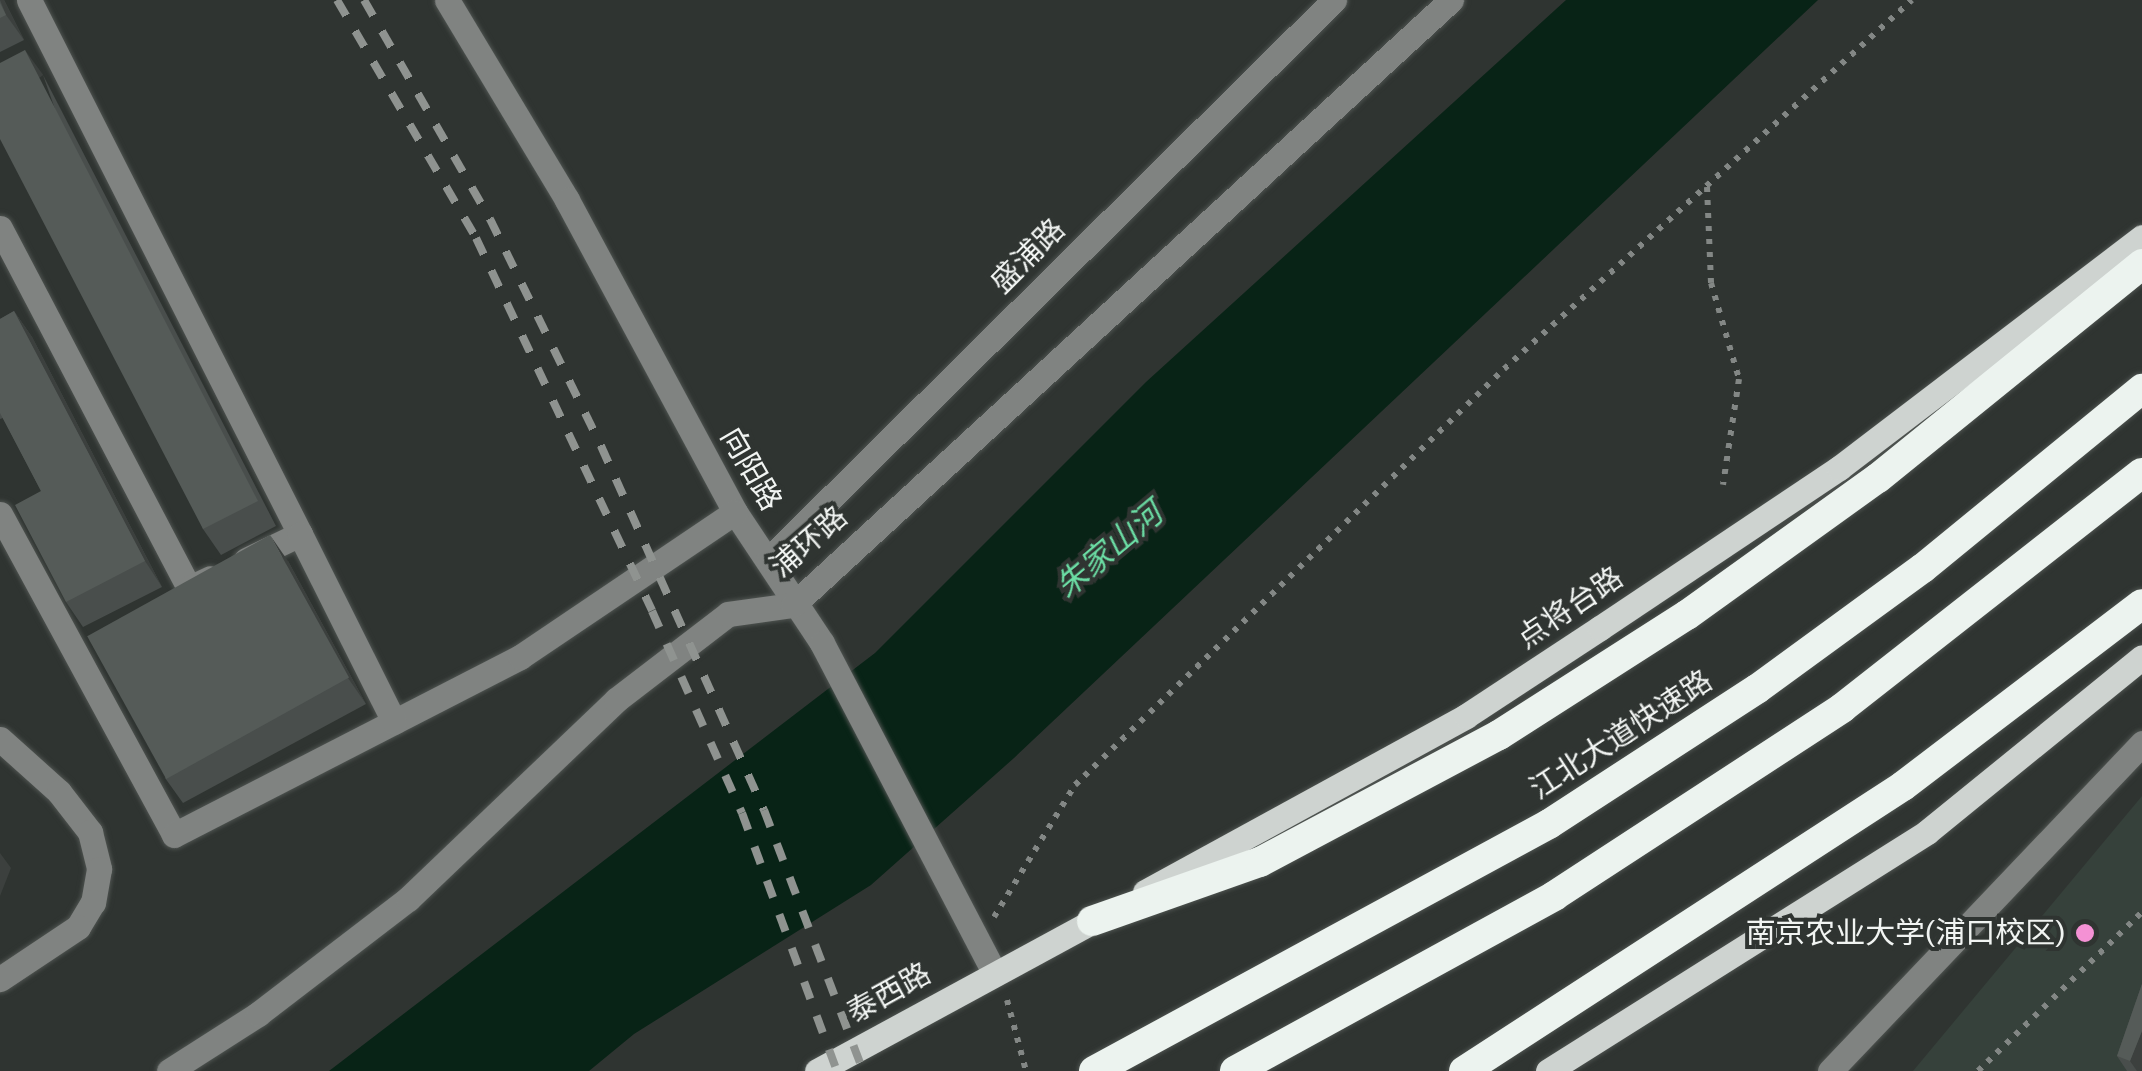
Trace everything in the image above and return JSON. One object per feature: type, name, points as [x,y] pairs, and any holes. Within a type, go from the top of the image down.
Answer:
[{"type":"highway","points":[[1092,921],[1260,862],[1499,735],[1687,615],[1878,478],[2142,264]]},
{"type":"highway","name":"江北大道快速路","points":[[1094,1071],[1549,824],[1757,689],[1923,568],[2142,389]]},
{"type":"highway","points":[[1235,1071],[1554,896],[1842,708],[2142,473]]},
{"type":"highway","points":[[1464,1071],[1903,786],[2142,604]]},
{"type":"main road","name":"点将台路","points":[[994,972],[1481,706],[1839,468],[2142,237]]},
{"type":"main road","points":[[1548,1071],[1927,832],[2142,657]]},
{"type":"main road","name":"泰西路","points":[[817,1071],[994,972]]},
{"type":"street","points":[[29,0],[394,722]]},
{"type":"street","name":"向阳路","points":[[448,0],[567,200],[735,512],[822,643],[994,972]]},
{"type":"street","name":"盛浦路","points":[[769,559],[1334,0]]},
{"type":"street","name":"浦环路","points":[[169,1071],[258,1014],[408,899],[616,700],[728,614],[793,604],[1451,0]]},
{"type":"street","points":[[0,228],[181,592],[300,534]]},
{"type":"street","points":[[0,514],[80,644],[174,835],[520,657],[735,512]]},
{"type":"street","points":[[0,739],[58,792],[90,832],[99,868],[93,902],[78,927],[0,978]]},
{"type":"street","points":[[1830,1071],[2142,743]]},
{"type":"path","points":[[979,944],[1075,785],[1419,450],[1912,0]]},
{"type":"path","points":[[1707,186],[1711,283],[1739,380],[1722,484]]},
{"type":"path","points":[[1978,1071],[2142,912]]},
{"type":"path","points":[[994,972],[1026,1071]]},
{"type":"shaded area","name":"南京农业大学(浦口校区)","points":[[2142,796],[2142,1071],[1913,1071]]},
{"type":"water","name":"朱家山河","points":[[1566,0],[1818,0],[1014,758],[871,885],[634,1034],[589,1071],[329,1071],[875,653],[1146,382]]},
{"type":"building","points":[[25,50],[258,501],[203,529],[0,139],[0,63]]},
{"type":"building","points":[[14,311],[145,561],[66,602],[15,505],[41,491],[0,413],[0,319]]},
{"type":"building","points":[[270,535],[349,678],[166,779],[87,636]]},
{"type":"building","points":[[2142,984],[2142,1031],[2130,1061],[2117,1056]]},
{"type":"railway","points":[[337,0],[476,238],[652,611],[742,813],[837,1071]]},
{"type":"railway","points":[[364,0],[490,219],[601,446],[764,810],[863,1071]]},
{"type":"place","name":"南京农业大学(浦口校区)","points":[[2085,933]]}]
